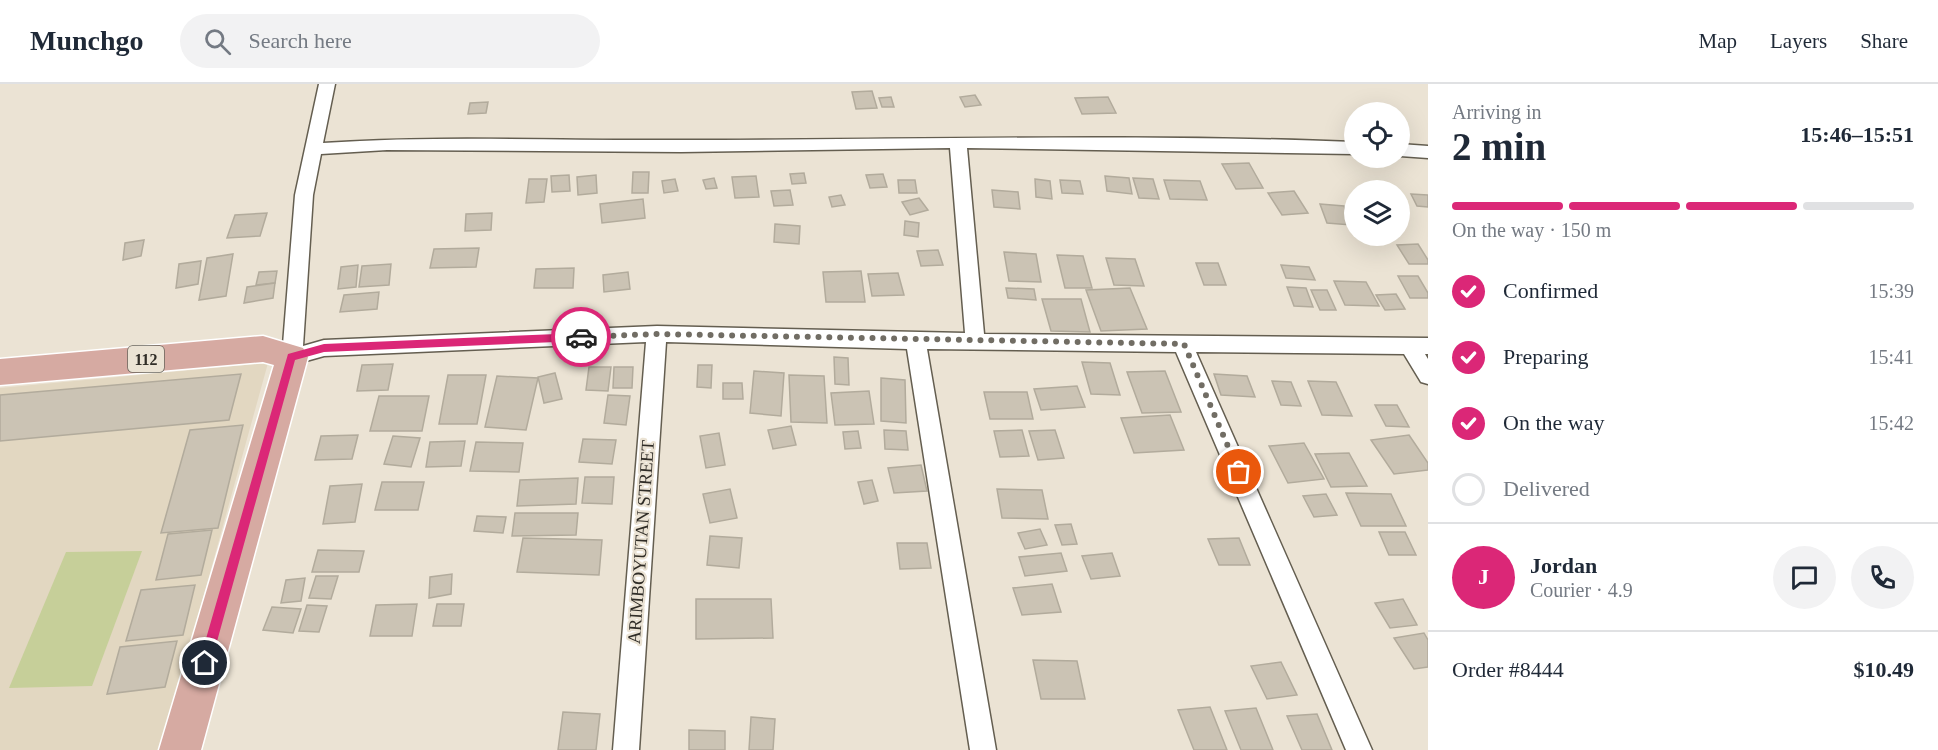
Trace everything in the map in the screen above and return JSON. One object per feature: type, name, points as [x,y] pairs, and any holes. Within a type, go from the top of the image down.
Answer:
[{"type":"main road","name":"112","points":[[0,372],[263,349],[292,357]]},
{"type":"main road","points":[[180,750],[292,357]]},
{"type":"street","points":[[327,84],[304,195],[292,357],[324,348],[657,334],[916,340],[1419,346],[1428,376]]},
{"type":"street","points":[[315,149],[387,144],[681,146],[958,142],[1344,148]]},
{"type":"street","points":[[958,142],[975,340]]},
{"type":"street","points":[[1410,151],[1428,152]]},
{"type":"street","name":"ARIMBOYUTAN STREET","points":[[626,750],[657,334]]},
{"type":"street","points":[[916,340],[983,750]]},
{"type":"street","points":[[1184,344],[1359,750]]},
{"type":"shaded area","points":[[268,363],[161,750],[0,750],[0,388]]},
{"type":"green space","points":[[142,551],[92,686],[9,688],[66,552]]},
{"type":"building","points":[[872,91],[877,108],[856,109],[852,92]]},
{"type":"building","points":[[975,95],[981,105],[965,107],[960,97]]},
{"type":"building","points":[[891,97],[894,107],[882,107],[879,98]]},
{"type":"building","points":[[1108,97],[1116,113],[1082,114],[1075,98]]},
{"type":"building","points":[[488,102],[486,113],[468,114],[470,103]]},
{"type":"building","points":[[1249,163],[1263,188],[1236,189],[1222,164]]},
{"type":"building","points":[[633,172],[649,172],[648,193],[632,193]]},
{"type":"building","points":[[804,173],[806,183],[792,184],[790,174]]},
{"type":"building","points":[[883,174],[887,187],[870,188],[866,175]]},
{"type":"building","points":[[569,175],[570,191],[552,192],[551,176]]},
{"type":"building","points":[[596,175],[597,193],[578,195],[577,177]]},
{"type":"building","points":[[756,176],[759,197],[735,198],[732,177]]},
{"type":"building","points":[[1105,176],[1129,178],[1132,194],[1107,191]]},
{"type":"building","points":[[714,178],[717,188],[706,189],[703,180]]},
{"type":"building","points":[[1133,178],[1153,179],[1159,199],[1139,198]]},
{"type":"building","points":[[529,179],[547,179],[544,202],[526,203]]},
{"type":"building","points":[[675,179],[678,191],[664,193],[662,181]]},
{"type":"building","points":[[1035,179],[1050,181],[1052,199],[1036,197]]},
{"type":"building","points":[[898,180],[915,180],[917,193],[899,193]]},
{"type":"building","points":[[1060,180],[1080,181],[1083,194],[1062,193]]},
{"type":"building","points":[[1164,180],[1200,181],[1207,200],[1170,199]]},
{"type":"building","points":[[790,190],[793,205],[774,206],[771,191]]},
{"type":"building","points":[[992,190],[1018,192],[1020,209],[994,207]]},
{"type":"building","points":[[1294,191],[1308,213],[1282,215],[1268,193]]},
{"type":"building","points":[[1411,194],[1428,195],[1428,207],[1417,206]]},
{"type":"building","points":[[841,195],[845,205],[832,207],[829,197]]},
{"type":"building","points":[[919,198],[928,210],[910,215],[902,202]]},
{"type":"building","points":[[643,199],[645,218],[602,223],[600,204]]},
{"type":"building","points":[[1320,204],[1344,206],[1344,224],[1327,223]]},
{"type":"building","points":[[267,213],[260,236],[227,238],[235,215]]},
{"type":"building","points":[[492,213],[491,230],[465,231],[466,214]]},
{"type":"building","points":[[905,221],[919,223],[918,237],[904,235]]},
{"type":"building","points":[[775,224],[800,226],[799,244],[774,242]]},
{"type":"building","points":[[144,240],[141,256],[123,260],[125,243]]},
{"type":"building","points":[[1418,244],[1428,264],[1409,264],[1398,246]]},
{"type":"building","points":[[479,248],[476,267],[430,268],[434,249]]},
{"type":"building","points":[[938,250],[943,265],[921,266],[917,251]]},
{"type":"building","points":[[1004,252],[1036,254],[1041,282],[1009,281]]},
{"type":"building","points":[[233,254],[226,296],[199,300],[207,258]]},
{"type":"building","points":[[1057,255],[1083,256],[1092,288],[1065,288]]},
{"type":"building","points":[[1106,258],[1135,259],[1144,286],[1114,285]]},
{"type":"building","points":[[201,261],[198,284],[176,288],[179,264]]},
{"type":"building","points":[[1196,263],[1218,263],[1226,285],[1204,285]]},
{"type":"building","points":[[391,264],[389,285],[359,287],[362,266]]},
{"type":"building","points":[[358,265],[356,287],[338,289],[341,267]]},
{"type":"building","points":[[1281,265],[1309,267],[1315,280],[1286,278]]},
{"type":"building","points":[[574,268],[573,288],[534,288],[536,269]]},
{"type":"building","points":[[277,271],[275,283],[256,285],[259,272]]},
{"type":"building","points":[[861,271],[865,302],[826,302],[823,272]]},
{"type":"building","points":[[628,272],[630,289],[604,292],[603,275]]},
{"type":"building","points":[[898,273],[904,295],[872,296],[868,274]]},
{"type":"building","points":[[1398,276],[1418,276],[1428,293],[1428,298],[1410,298]]},
{"type":"building","points":[[1334,281],[1366,282],[1379,306],[1345,305]]},
{"type":"building","points":[[275,283],[273,298],[244,303],[247,287]]},
{"type":"building","points":[[1287,287],[1306,288],[1313,307],[1294,306]]},
{"type":"building","points":[[1006,288],[1034,289],[1036,300],[1008,298]]},
{"type":"building","points":[[1130,288],[1147,329],[1101,331],[1086,290]]},
{"type":"building","points":[[1311,290],[1327,290],[1336,310],[1320,310]]},
{"type":"building","points":[[379,292],[377,309],[340,312],[344,295]]},
{"type":"building","points":[[1396,294],[1405,309],[1385,310],[1376,295]]},
{"type":"building","points":[[1042,299],[1081,299],[1090,332],[1051,331]]},
{"type":"building","points":[[834,357],[848,358],[849,385],[835,384]]},
{"type":"building","points":[[1082,362],[1110,363],[1120,395],[1091,394]]},
{"type":"building","points":[[393,364],[388,390],[357,391],[362,365]]},
{"type":"building","points":[[698,365],[712,365],[711,388],[697,387]]},
{"type":"building","points":[[589,367],[611,367],[608,391],[586,390]]},
{"type":"building","points":[[614,367],[633,367],[632,388],[613,388]]},
{"type":"building","points":[[754,371],[784,373],[781,416],[750,413]]},
{"type":"building","points":[[1165,371],[1181,412],[1142,413],[1127,372]]},
{"type":"building","points":[[555,373],[562,399],[544,403],[538,377]]},
{"type":"building","points":[[241,374],[229,420],[0,441],[0,395]]},
{"type":"building","points":[[1214,374],[1247,376],[1255,397],[1221,395]]},
{"type":"building","points":[[448,375],[486,375],[477,424],[439,424]]},
{"type":"building","points":[[789,375],[824,376],[827,423],[791,422]]},
{"type":"building","points":[[497,376],[538,378],[526,430],[485,427]]},
{"type":"building","points":[[881,378],[905,380],[906,423],[881,421]]},
{"type":"building","points":[[1272,381],[1291,382],[1301,406],[1281,405]]},
{"type":"building","points":[[1308,381],[1336,382],[1352,416],[1322,415]]},
{"type":"building","points":[[723,383],[742,383],[743,399],[723,399]]},
{"type":"building","points":[[1077,386],[1085,407],[1041,410],[1034,389]]},
{"type":"building","points":[[869,391],[874,424],[835,425],[831,393]]},
{"type":"building","points":[[984,392],[1027,392],[1033,419],[990,419]]},
{"type":"building","points":[[608,395],[630,396],[626,425],[604,423]]},
{"type":"building","points":[[379,396],[429,396],[422,431],[370,431]]},
{"type":"building","points":[[1375,405],[1397,405],[1409,427],[1386,426]]},
{"type":"building","points":[[1170,415],[1184,450],[1134,453],[1121,418]]},
{"type":"building","points":[[243,425],[218,528],[161,533],[190,430]]},
{"type":"building","points":[[791,426],[796,445],[773,449],[768,430]]},
{"type":"building","points":[[884,430],[906,431],[908,450],[885,449]]},
{"type":"building","points":[[1022,430],[1029,456],[1000,457],[994,431]]},
{"type":"building","points":[[1055,430],[1064,458],[1038,460],[1029,431]]},
{"type":"building","points":[[858,431],[861,448],[845,449],[843,432]]},
{"type":"building","points":[[719,433],[725,465],[706,468],[700,436]]},
{"type":"building","points":[[358,435],[352,459],[315,460],[321,436]]},
{"type":"building","points":[[1409,435],[1428,463],[1428,470],[1394,474],[1371,440]]},
{"type":"building","points":[[393,436],[420,438],[411,467],[384,464]]},
{"type":"building","points":[[583,439],[616,440],[612,464],[579,462]]},
{"type":"building","points":[[465,441],[461,466],[426,467],[430,442]]},
{"type":"building","points":[[476,442],[523,443],[519,472],[470,471]]},
{"type":"building","points":[[1304,443],[1324,479],[1288,483],[1269,446]]},
{"type":"building","points":[[1349,453],[1367,486],[1331,487],[1315,454]]},
{"type":"building","points":[[921,465],[927,491],[894,493],[888,468]]},
{"type":"building","points":[[585,477],[614,477],[612,504],[582,503]]},
{"type":"building","points":[[578,478],[576,504],[517,506],[520,480]]},
{"type":"building","points":[[872,480],[878,501],[864,504],[858,482]]},
{"type":"building","points":[[382,482],[424,482],[418,510],[375,510]]},
{"type":"building","points":[[362,484],[355,522],[323,524],[330,486]]},
{"type":"building","points":[[730,489],[737,518],[710,523],[703,494]]},
{"type":"building","points":[[997,489],[1042,490],[1048,519],[1002,518]]},
{"type":"building","points":[[1346,493],[1391,494],[1406,526],[1361,526]]},
{"type":"building","points":[[1326,494],[1337,515],[1314,517],[1303,496]]},
{"type":"building","points":[[515,513],[578,513],[576,535],[512,536]]},
{"type":"building","points":[[477,516],[506,517],[503,533],[474,531]]},
{"type":"building","points":[[1071,524],[1077,544],[1062,545],[1055,525]]},
{"type":"building","points":[[1040,529],[1047,545],[1025,549],[1018,533]]},
{"type":"building","points":[[212,530],[201,575],[156,580],[168,534]]},
{"type":"building","points":[[1379,532],[1405,532],[1416,555],[1389,555]]},
{"type":"building","points":[[710,536],[742,538],[739,568],[707,565]]},
{"type":"building","points":[[523,538],[602,540],[599,575],[517,572]]},
{"type":"building","points":[[1239,538],[1250,565],[1219,565],[1208,539]]},
{"type":"building","points":[[897,543],[927,543],[931,568],[900,569]]},
{"type":"building","points":[[318,550],[364,551],[359,572],[312,572]]},
{"type":"building","points":[[1061,553],[1067,571],[1025,576],[1019,557]]},
{"type":"building","points":[[1112,553],[1120,576],[1091,579],[1082,556]]},
{"type":"building","points":[[452,574],[451,594],[429,598],[430,577]]},
{"type":"building","points":[[316,576],[338,576],[331,599],[309,598]]},
{"type":"building","points":[[305,578],[301,601],[281,603],[286,580]]},
{"type":"building","points":[[1052,584],[1061,612],[1022,615],[1013,588]]},
{"type":"building","points":[[195,585],[183,635],[126,641],[141,590]]},
{"type":"building","points":[[696,599],[771,599],[773,638],[696,639]]},
{"type":"building","points":[[1403,599],[1417,625],[1390,628],[1375,603]]},
{"type":"building","points":[[417,604],[412,636],[370,636],[376,605]]},
{"type":"building","points":[[437,604],[464,604],[461,626],[433,626]]},
{"type":"building","points":[[307,605],[327,606],[319,632],[299,631]]},
{"type":"building","points":[[272,607],[301,609],[293,633],[263,630]]},
{"type":"building","points":[[1424,633],[1428,640],[1428,667],[1414,669],[1394,638]]},
{"type":"building","points":[[177,641],[165,687],[107,694],[120,647]]},
{"type":"building","points":[[1033,660],[1077,661],[1085,699],[1041,699]]},
{"type":"building","points":[[1281,662],[1297,695],[1267,699],[1251,666]]},
{"type":"building","points":[[1210,707],[1227,750],[1194,750],[1178,710]]},
{"type":"building","points":[[1256,708],[1273,750],[1241,750],[1225,711]]},
{"type":"building","points":[[563,712],[600,714],[596,750],[558,750]]},
{"type":"building","points":[[1317,714],[1332,750],[1302,750],[1287,716]]},
{"type":"building","points":[[751,717],[775,719],[773,750],[749,750]]},
{"type":"building","points":[[689,730],[725,731],[725,750],[689,750]]},
{"type":"way so far","points":[[581,337],[657,334],[1184,344],[1239,472]]},
{"type":"route","points":[[205,663],[292,357],[324,348],[581,337]]}]
